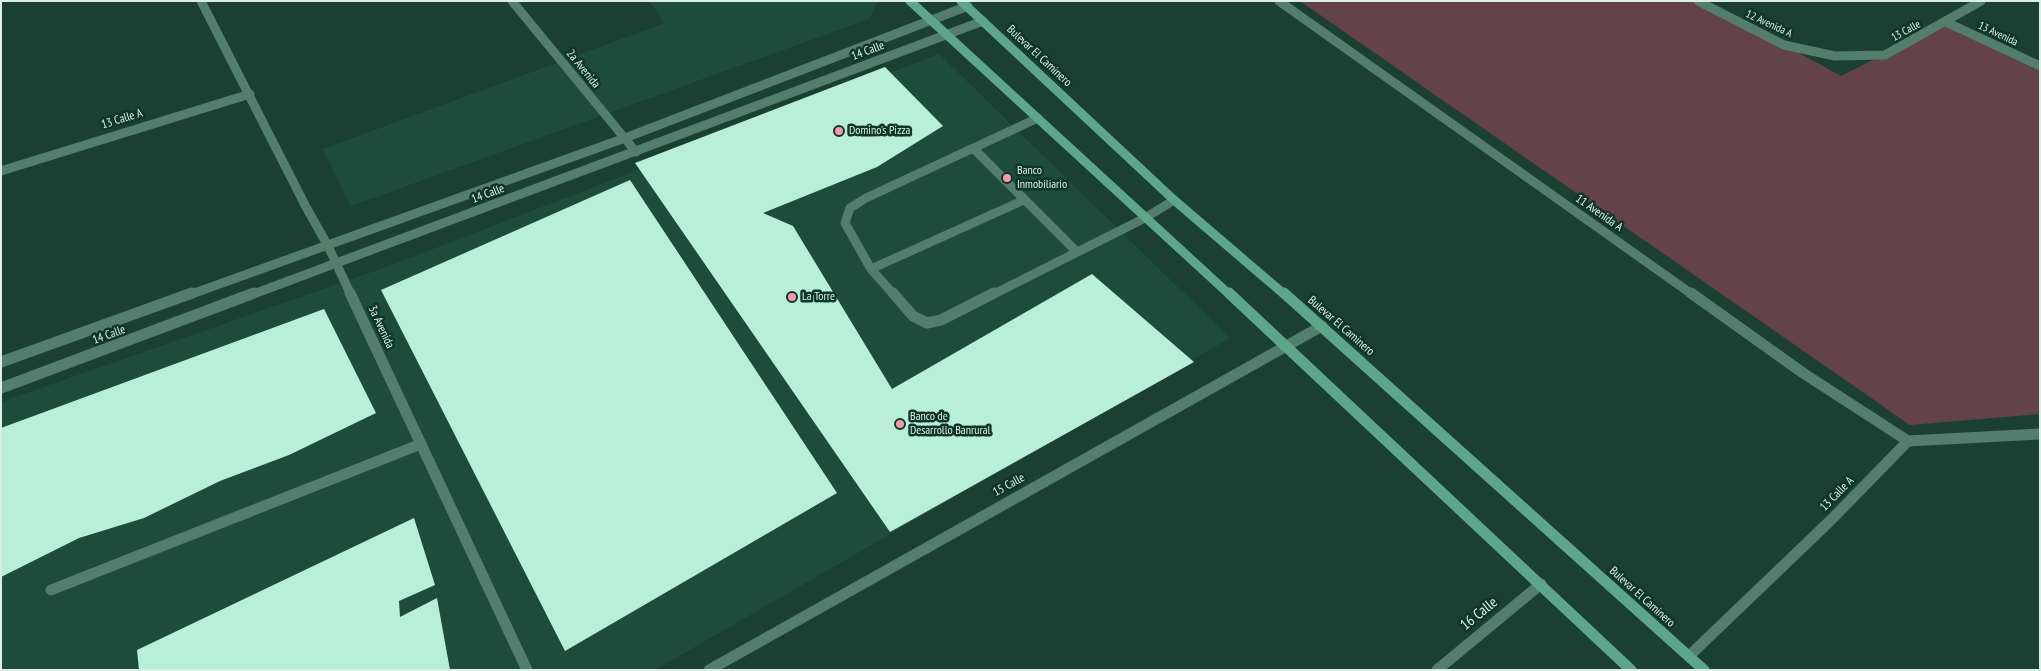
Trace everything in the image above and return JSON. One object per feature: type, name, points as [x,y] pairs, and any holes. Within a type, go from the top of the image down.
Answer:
[{"type":"main road","points":[[910,1],[1285,346],[1631,670]]},
{"type":"main road","name":"Bulevar El Caminero","points":[[964,4],[1174,200],[1322,326],[1704,670]]},
{"type":"street","name":"3a Avenida","points":[[201,1],[306,207],[328,246],[528,670]]},
{"type":"street","name":"2a Avenida","points":[[512,1],[636,152]]},
{"type":"street","name":"11 Avenida A","points":[[1279,1],[1803,373],[1908,441]]},
{"type":"street","name":"12 Avenida A","points":[[1698,1],[1784,45],[1835,56]]},
{"type":"street","name":"13 Calle","points":[[1835,56],[1885,56],[1981,1]]},
{"type":"street","name":"14 Calle","points":[[1,362],[624,138],[930,21],[964,4]]},
{"type":"street","name":"14 Calle","points":[[1,388],[983,21]]},
{"type":"street","name":"13 Avenida","points":[[1946,22],[2040,66]]},
{"type":"street","name":"13 Calle A","points":[[1,171],[250,94]]},
{"type":"street","points":[[1038,118],[866,198],[850,208],[844,224],[871,268],[913,316],[927,323],[941,320],[1145,218],[1174,200]]},
{"type":"street","points":[[974,149],[1076,251]]},
{"type":"street","points":[[871,268],[1024,200]]},
{"type":"street","name":"15 Calle","points":[[709,670],[1322,326]]},
{"type":"street","points":[[1908,441],[2040,434]]},
{"type":"street","name":"13 Calle A","points":[[1689,656],[1831,520],[1908,441]]},
{"type":"street","points":[[52,590],[421,444]]},
{"type":"street","name":"16 Calle","points":[[1437,670],[1541,584]]},
{"type":"shaded area","points":[[649,1],[878,1],[869,19],[351,206],[323,149],[665,23]]},
{"type":"shaded area","points":[[1300,1],[1704,1],[1841,76],[1944,24],[2040,68],[2040,414],[1910,425]]},
{"type":"shaded area","points":[[939,54],[1230,338],[655,670],[1,670],[1,402],[389,266]]},
{"type":"building","points":[[885,67],[943,126],[877,167],[763,213],[793,226],[892,389],[1092,274],[1194,362],[890,532],[635,163]]},
{"type":"building","points":[[630,180],[837,493],[565,651],[381,290]]},
{"type":"building","points":[[324,309],[376,413],[289,455],[220,481],[144,518],[79,538],[1,577],[1,428]]},
{"type":"building","points":[[414,518],[435,585],[399,601],[400,617],[437,598],[450,670],[139,670],[137,650]]},
{"type":"place","name":"Domino's Pizza","points":[[839,131]]},
{"type":"place","name":"Banco Inmobiliario","points":[[1007,178]]},
{"type":"place","name":"La Torre","points":[[792,297]]},
{"type":"place","name":"Banco de Desarrollo Banrural","points":[[900,424]]}]
